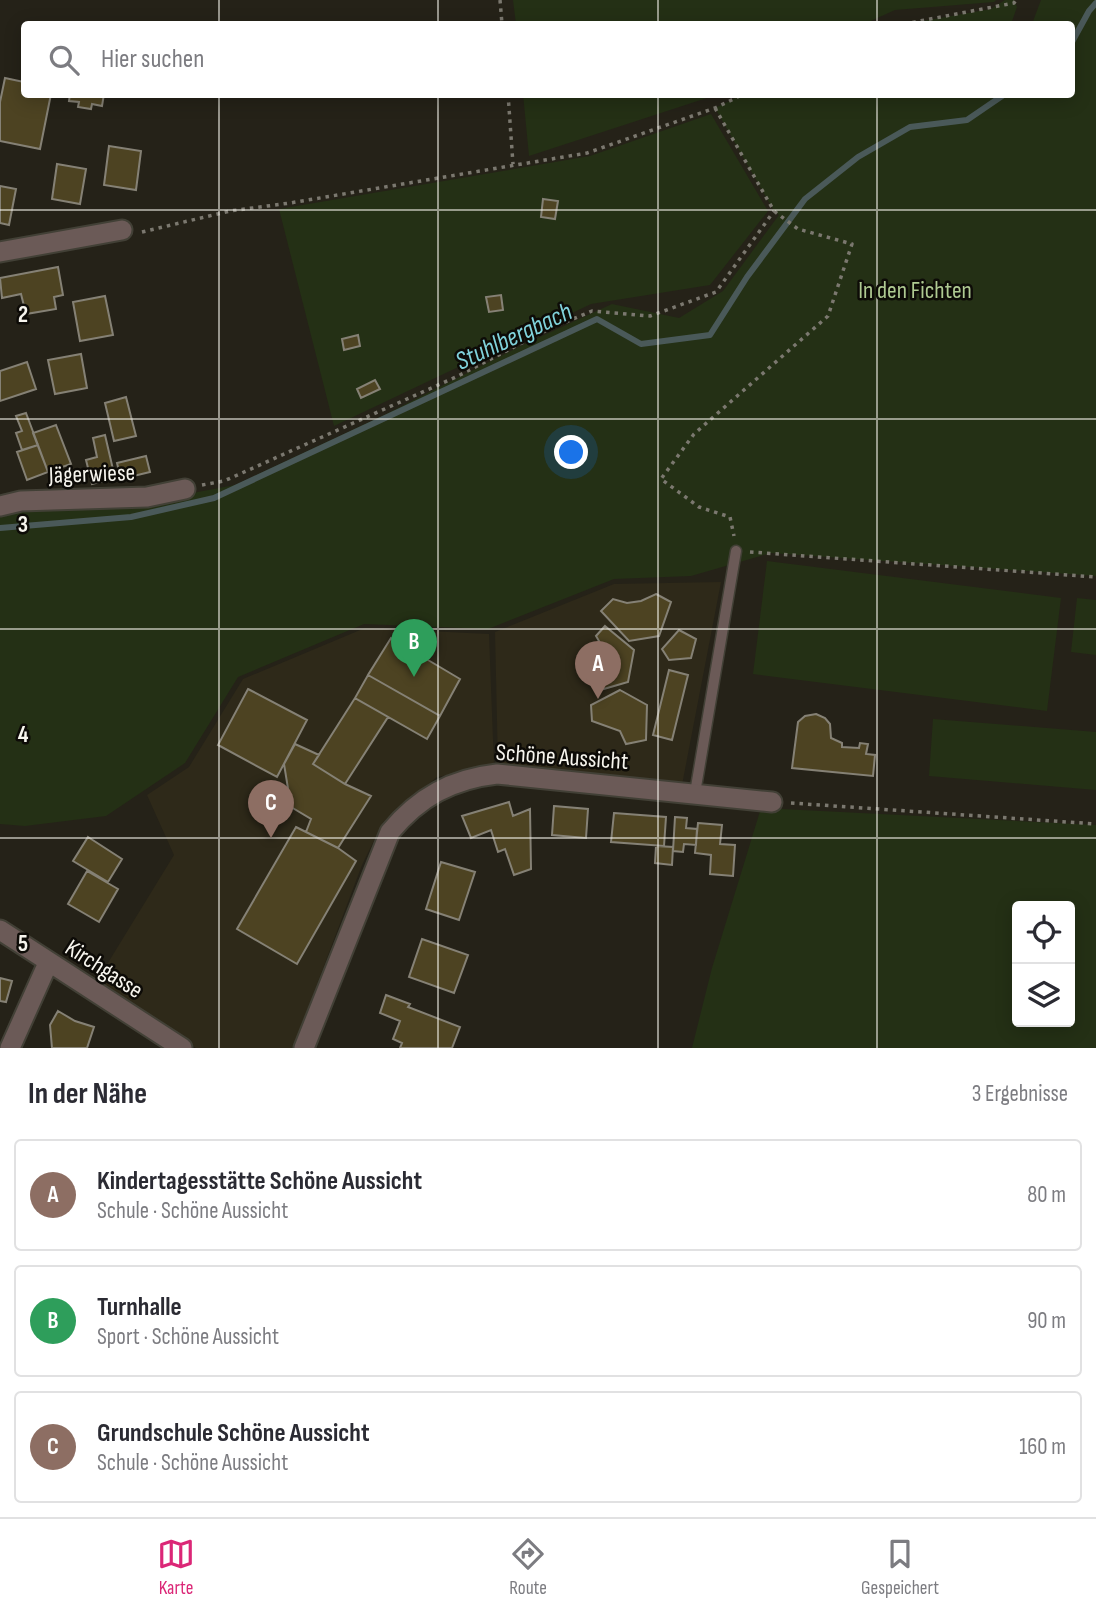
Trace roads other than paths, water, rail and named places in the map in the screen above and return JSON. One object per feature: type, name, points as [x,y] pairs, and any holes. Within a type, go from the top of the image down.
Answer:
[{"type":"street","points":[[0,252],[122,230]]},
{"type":"street","name":"Jägerwiese","points":[[0,506],[21,501],[147,497],[186,489]]},
{"type":"street","name":"Schöne Aussicht","points":[[304,1048],[390,832],[402,818],[430,795],[463,780],[497,774],[772,802]]},
{"type":"street","name":"Kirchgasse","points":[[0,930],[182,1048]]},
{"type":"street","points":[[10,1048],[48,962]]},
{"type":"lane","points":[[695,793],[736,551]]},
{"type":"waterway","name":"Stuhlbergbach","points":[[1075,37],[1096,3]]},
{"type":"waterway","name":"Stuhlbergbach","points":[[0,528],[131,517],[214,498],[597,319],[641,344],[710,335],[747,277],[805,199],[858,157],[910,127],[967,120],[999,98]]},
{"type":"place","name":"Turnhalle","points":[[414,677]]},
{"type":"place","name":"Kindertagesstätte Schöne Aussicht","points":[[598,699]]},
{"type":"place","name":"Grundschule Schöne Aussicht","points":[[271,838]]},
{"type":"park label","name":"In den Fichten","points":[[915,290]]}]
